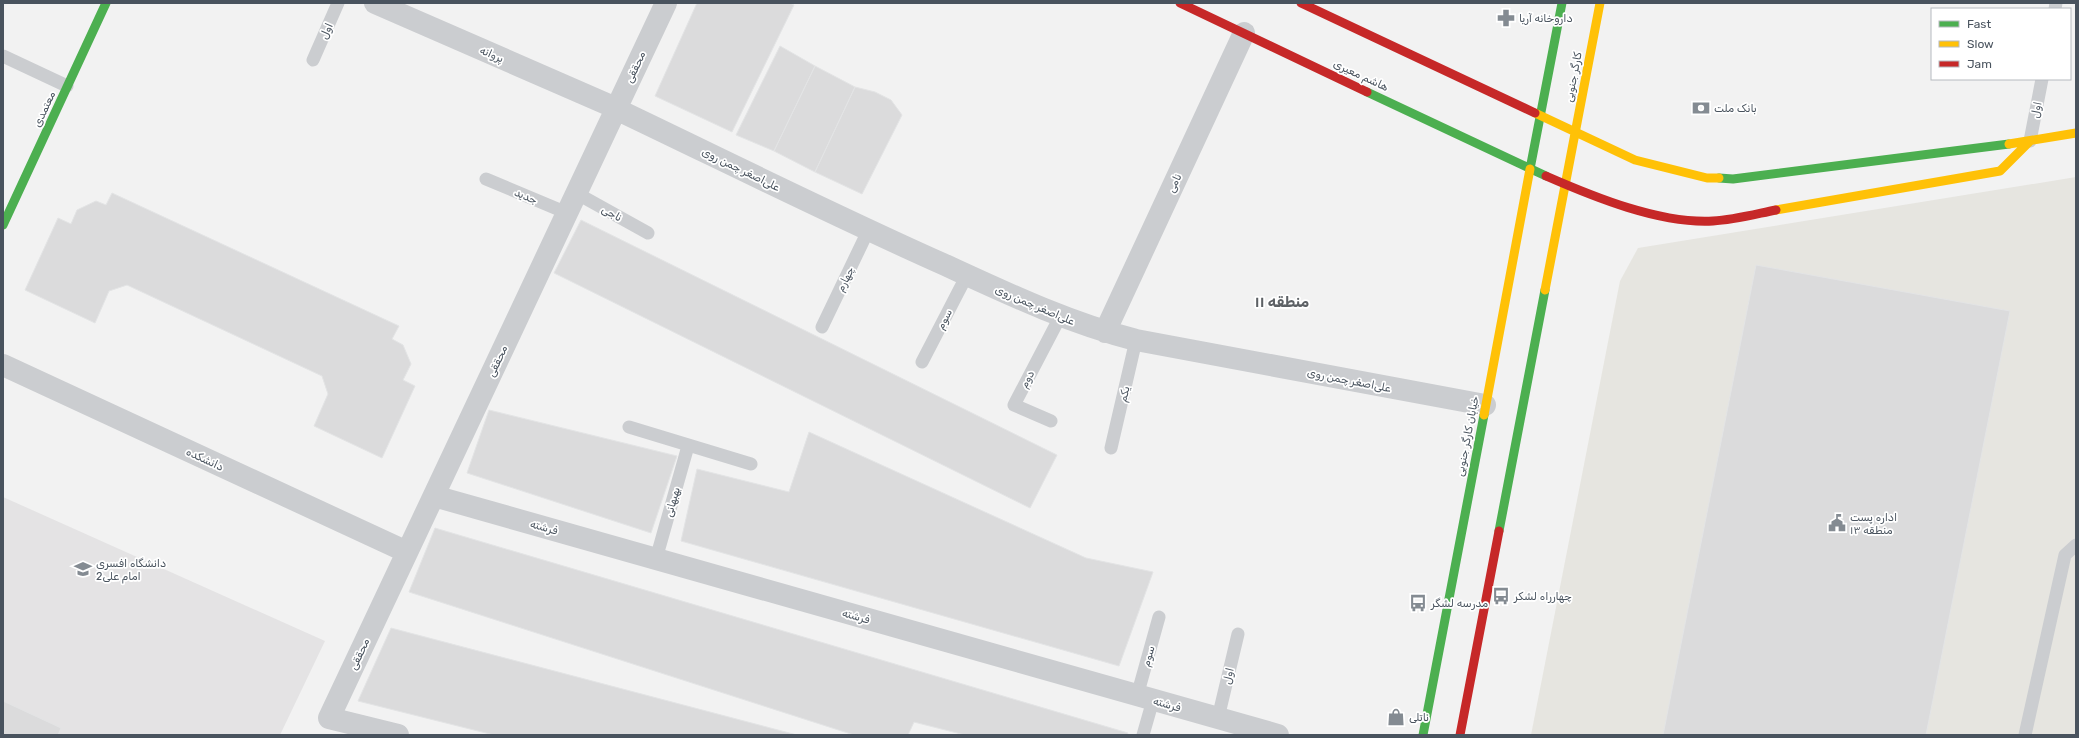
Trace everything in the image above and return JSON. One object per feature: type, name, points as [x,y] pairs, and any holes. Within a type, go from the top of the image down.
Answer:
[{"type":"main road","name":"معتمدی","points":[[3,224],[106,3]]},
{"type":"main road","name":"هاشم معیری","points":[[1180,3],[1531,169],[1621,206],[1690,220],[1713,220],[2000,171],[2030,141]]},
{"type":"main road","points":[[1301,3],[1635,160],[1706,178],[1733,179],[2030,141],[2076,133]]},
{"type":"main road","points":[[1541,115],[1562,3]]},
{"type":"main road","name":"کارگر جنوبی","points":[[1565,183],[1600,3]]},
{"type":"main road","name":"خیابان کارگر جنوبی","points":[[1423,735],[1541,115]]},
{"type":"main road","points":[[1460,735],[1565,183]]},
{"type":"street","name":"پروانه","points":[[375,3],[613,107]]},
{"type":"street","name":"محققی","points":[[398,735],[329,718],[576,193],[613,107],[666,3]]},
{"type":"street","name":"نامی","points":[[1105,332],[1244,33]]},
{"type":"street","name":"علی‌اصغر چمن روی","points":[[613,107],[868,231],[1060,317],[1105,332],[1136,340],[1485,405]]},
{"type":"street","name":"دانشکده","points":[[3,365],[407,552]]},
{"type":"street","name":"فرشته","points":[[434,496],[1278,735]]},
{"type":"lane","name":"اول","points":[[314,60],[338,3]]},
{"type":"lane","points":[[3,56],[67,86]]},
{"type":"lane","name":"اول","points":[[2030,141],[2042,80]]},
{"type":"lane","name":"جدید","points":[[486,179],[567,212]]},
{"type":"lane","name":"ناجی","points":[[576,193],[648,233]]},
{"type":"lane","name":"چهارم","points":[[822,327],[868,231]]},
{"type":"lane","name":"سوم","points":[[922,362],[967,275]]},
{"type":"lane","name":"دوم","points":[[1052,421],[1014,404],[1060,317]]},
{"type":"lane","name":"یکم","points":[[1111,448],[1136,340]]},
{"type":"lane","points":[[629,427],[751,464]]},
{"type":"lane","name":"بهبهانی","points":[[656,559],[688,446]]},
{"type":"lane","points":[[2025,735],[2065,555],[2076,545]]},
{"type":"lane","name":"سوم","points":[[1145,698],[1159,617]]},
{"type":"lane","name":"اول","points":[[1218,718],[1238,634]]},
{"type":"lane","points":[[1143,735],[1145,698]]},
{"type":"shaded area","points":[[2076,177],[2076,735],[1531,735],[1620,281],[1638,248]]},
{"type":"shaded area","name":"دانشگاه افسری امام علی2","points":[[3,497],[325,641],[280,735],[3,735]]},
{"type":"building","points":[[697,3],[790,3],[794,5],[732,132],[655,96]]},
{"type":"building","points":[[780,46],[815,66],[774,151],[736,135]]},
{"type":"building","points":[[815,66],[855,87],[815,172],[774,151]]},
{"type":"building","points":[[855,87],[875,92],[891,100],[902,115],[862,194],[815,172]]},
{"type":"building","points":[[112,193],[399,326],[392,339],[403,345],[411,364],[403,380],[415,386],[382,458],[314,426],[328,394],[322,376],[127,285],[109,291],[95,323],[25,290],[58,218],[71,224],[77,210],[96,201],[106,205]]},
{"type":"building","points":[[581,220],[1057,455],[1030,508],[554,273]]},
{"type":"building","name":"اداره پست منطقه ۱۳","points":[[1756,265],[2010,311],[1926,735],[1663,735]]},
{"type":"building","points":[[489,410],[677,456],[651,533],[467,473]]},
{"type":"building","points":[[809,432],[1086,558],[1153,572],[1119,666],[681,541],[697,469],[789,492]]},
{"type":"building","points":[[435,528],[1128,733],[1127,735],[965,735],[914,722],[908,735],[854,735],[409,592]]},
{"type":"building","points":[[391,628],[797,735],[494,735],[358,701]]},
{"type":"building","points":[[3,701],[61,728],[58,735],[3,735]]},
{"type":"traffic: fast","points":[[3,225],[106,3]]},
{"type":"traffic: fast","points":[[1530,169],[1562,3]]},
{"type":"traffic: fast","points":[[1367,92],[1546,176]]},
{"type":"traffic: fast","points":[[1719,178],[1733,179],[2009,144]]},
{"type":"traffic: fast","points":[[1499,531],[1545,290]]},
{"type":"traffic: fast","points":[[1423,735],[1484,415]]},
{"type":"traffic: slow","points":[[1545,290],[1600,3]]},
{"type":"traffic: slow","points":[[1535,113],[1635,160],[1707,178],[1719,178]]},
{"type":"traffic: slow","points":[[2009,144],[2076,133]]},
{"type":"traffic: slow","points":[[1776,210],[2000,171],[2030,141]]},
{"type":"traffic: slow","points":[[1484,415],[1530,169]]},
{"type":"traffic: jam","points":[[1180,3],[1367,92]]},
{"type":"traffic: jam","points":[[1301,3],[1535,113]]},
{"type":"traffic: jam","points":[[1546,176],[1628,208],[1671,218],[1693,221],[1713,221],[1776,210]]},
{"type":"traffic: jam","points":[[1460,735],[1499,531]]},
{"type":"place","name":"داروخانه آریا","points":[[1506,18]]},
{"type":"place","name":"بانک ملت","points":[[1701,108]]},
{"type":"place","name":"اداره پست منطقه ۱۳","points":[[1837,523]]},
{"type":"place","name":"دانشگاه افسری امام علی2","points":[[83,569]]},
{"type":"place","name":"چهارراه لشکر","points":[[1501,596]]},
{"type":"place","name":"مدرسه لشگر","points":[[1418,603]]},
{"type":"place","name":"ناتلی","points":[[1396,717]]},
{"type":"district","name":"منطقه ۱۱","points":[[1282,302]]}]
